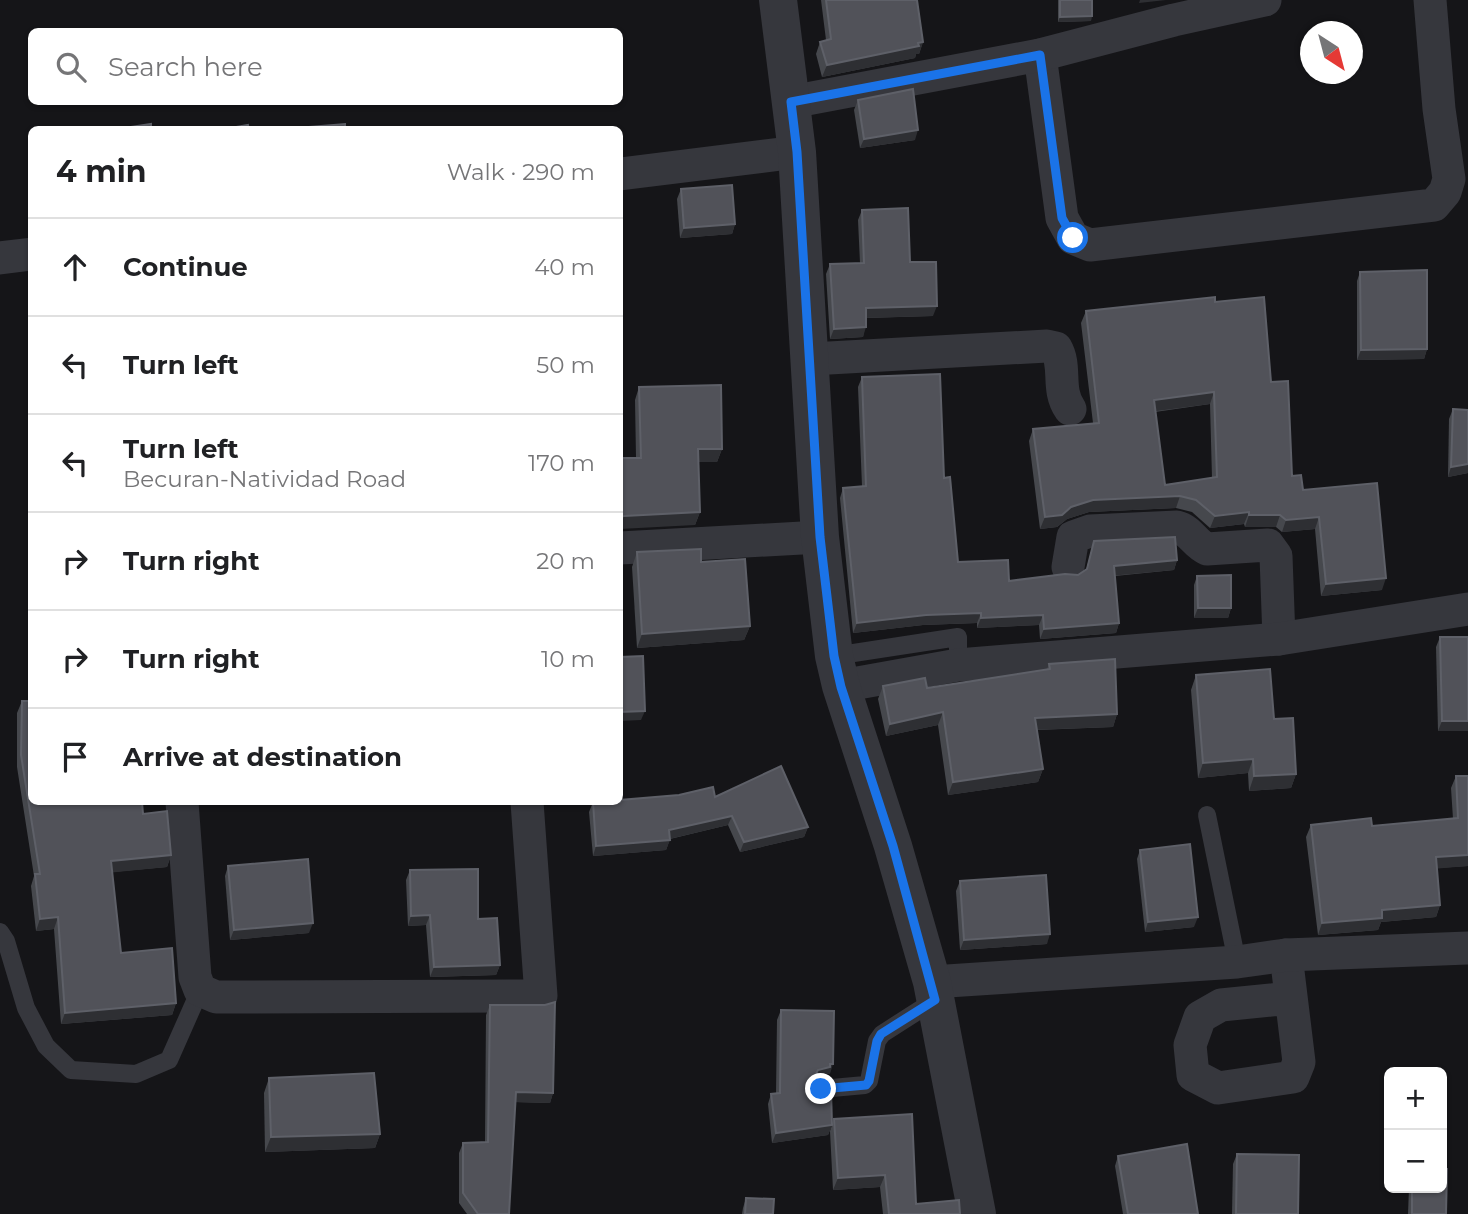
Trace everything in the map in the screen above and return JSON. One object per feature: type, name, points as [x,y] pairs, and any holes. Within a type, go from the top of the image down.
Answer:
[{"type":"street","points":[[778,0],[797,152],[820,537],[838,671],[893,846],[934,991],[977,1214]]},
{"type":"street","points":[[791,102],[1040,55],[1174,20],[1265,0]]},
{"type":"street","points":[[1040,55],[1062,218],[1073,238],[1090,245],[1434,205],[1445,192],[1449,179],[1453,108],[1430,0]]},
{"type":"street","points":[[623,174],[797,152]]},
{"type":"street","points":[[0,258],[28,254]]},
{"type":"street","points":[[811,359],[1047,346],[1056,348],[1060,355],[1062,395],[1070,409]]},
{"type":"street","points":[[1068,567],[1073,537],[1090,531],[1177,527],[1183,528],[1200,547],[1207,549],[1268,545],[1276,556],[1279,639]]},
{"type":"street","points":[[623,548],[820,537]]},
{"type":"street","points":[[838,671],[958,666],[1279,639],[1468,609]]},
{"type":"street","points":[[182,805],[195,977],[200,990],[216,997],[541,996],[527,805]]},
{"type":"street","points":[[934,991],[1286,955],[1468,948]]},
{"type":"street","points":[[1286,955],[1291,998]]},
{"type":"lane","points":[[1208,815],[1237,962]]},
{"type":"lane","points":[[0,932],[6,941],[26,1008],[46,1046],[71,1070],[136,1074],[169,1060],[200,990]]},
{"type":"lane","points":[[821,1089],[866,1085],[881,1034],[934,991]]},
{"type":"building","points":[[826,0],[917,0],[923,42],[918,43],[919,46],[827,65],[820,42],[831,39]]},
{"type":"building","points":[[1060,0],[1092,0],[1092,16],[1060,17]]},
{"type":"building","points":[[913,89],[918,130],[864,139],[858,100]]},
{"type":"building","points":[[732,185],[735,224],[684,228],[681,189]]},
{"type":"building","points":[[908,208],[910,262],[936,262],[937,306],[866,308],[866,327],[834,329],[830,264],[864,263],[862,210]]},
{"type":"building","points":[[1427,270],[1427,349],[1361,350],[1360,272]]},
{"type":"building","points":[[1215,297],[1215,302],[1264,297],[1271,382],[1288,381],[1292,476],[1301,475],[1303,490],[1377,483],[1386,578],[1326,584],[1319,517],[1286,520],[1280,515],[1249,515],[1249,512],[1215,516],[1196,500],[1180,496],[1093,500],[1071,507],[1062,515],[1045,517],[1033,429],[1099,423],[1086,311]],"holes":[[[1214,392],[1217,477],[1165,485],[1154,400]]]},
{"type":"building","points":[[940,374],[944,478],[950,477],[958,562],[1008,560],[1009,581],[1065,574],[1078,575],[1087,569],[1094,541],[1175,537],[1177,560],[1114,566],[1119,623],[1044,629],[1043,615],[981,618],[981,613],[926,615],[857,623],[843,488],[866,486],[862,377]]},
{"type":"building","points":[[721,385],[722,449],[698,449],[700,512],[623,516],[623,458],[641,458],[639,387]]},
{"type":"building","points":[[1453,409],[1468,410],[1468,464],[1451,467]]},
{"type":"building","points":[[701,549],[701,562],[745,559],[750,626],[642,634],[637,552]]},
{"type":"building","points":[[1231,575],[1231,608],[1198,608],[1197,576]]},
{"type":"building","points":[[1440,637],[1468,637],[1468,721],[1442,721]]},
{"type":"building","points":[[643,656],[645,711],[623,712],[623,657]]},
{"type":"building","points":[[1115,659],[1117,714],[1035,718],[1043,769],[953,782],[943,712],[890,724],[883,686],[925,678],[927,688],[1050,669],[1049,664]]},
{"type":"building","points":[[1270,669],[1274,719],[1293,718],[1296,774],[1254,776],[1253,759],[1203,763],[1196,675]]},
{"type":"building","points":[[22,701],[28,701],[28,799],[21,755]]},
{"type":"building","points":[[781,766],[808,827],[744,842],[732,816],[669,830],[670,840],[596,846],[593,805],[623,805],[623,800],[679,795],[713,787],[715,797]]},
{"type":"building","points":[[1456,776],[1468,776],[1468,855],[1436,857],[1440,905],[1382,910],[1382,918],[1322,923],[1311,825],[1371,818],[1372,826],[1458,818]]},
{"type":"building","points":[[29,805],[142,805],[143,814],[167,811],[171,855],[111,861],[121,953],[172,948],[176,1003],[65,1013],[58,917],[40,919],[35,874],[40,874]]},
{"type":"building","points":[[1190,844],[1198,917],[1148,922],[1140,850]]},
{"type":"building","points":[[308,859],[313,923],[234,930],[228,866]]},
{"type":"building","points":[[478,869],[478,919],[497,918],[500,965],[434,967],[430,915],[411,916],[410,870]]},
{"type":"building","points":[[1046,875],[1050,934],[964,940],[960,881]]},
{"type":"building","points":[[555,1002],[553,1093],[516,1092],[509,1214],[478,1214],[463,1193],[463,1143],[488,1142],[490,1005],[545,1005]]},
{"type":"building","points":[[781,1010],[834,1011],[833,1064],[818,1070],[813,1079],[819,1089],[831,1090],[832,1125],[776,1133],[771,1094],[780,1093]]},
{"type":"building","points":[[374,1073],[380,1134],[271,1137],[269,1078]]},
{"type":"building","points":[[912,1114],[916,1204],[959,1200],[960,1214],[889,1214],[885,1175],[838,1178],[834,1119]]},
{"type":"building","points":[[1187,1144],[1198,1214],[1128,1214],[1118,1156]]},
{"type":"building","points":[[1237,1154],[1299,1155],[1298,1214],[1236,1214]]},
{"type":"building","points":[[1412,1193],[1446,1193],[1446,1214],[1412,1214]]},
{"type":"building","points":[[746,1198],[774,1199],[773,1214],[745,1214]]},
{"type":"route","points":[[821,1089],[866,1085],[881,1034],[935,1000],[893,846],[858,742],[834,656],[820,537],[811,359],[797,152],[791,102],[1040,55],[1062,218],[1073,238]]}]
